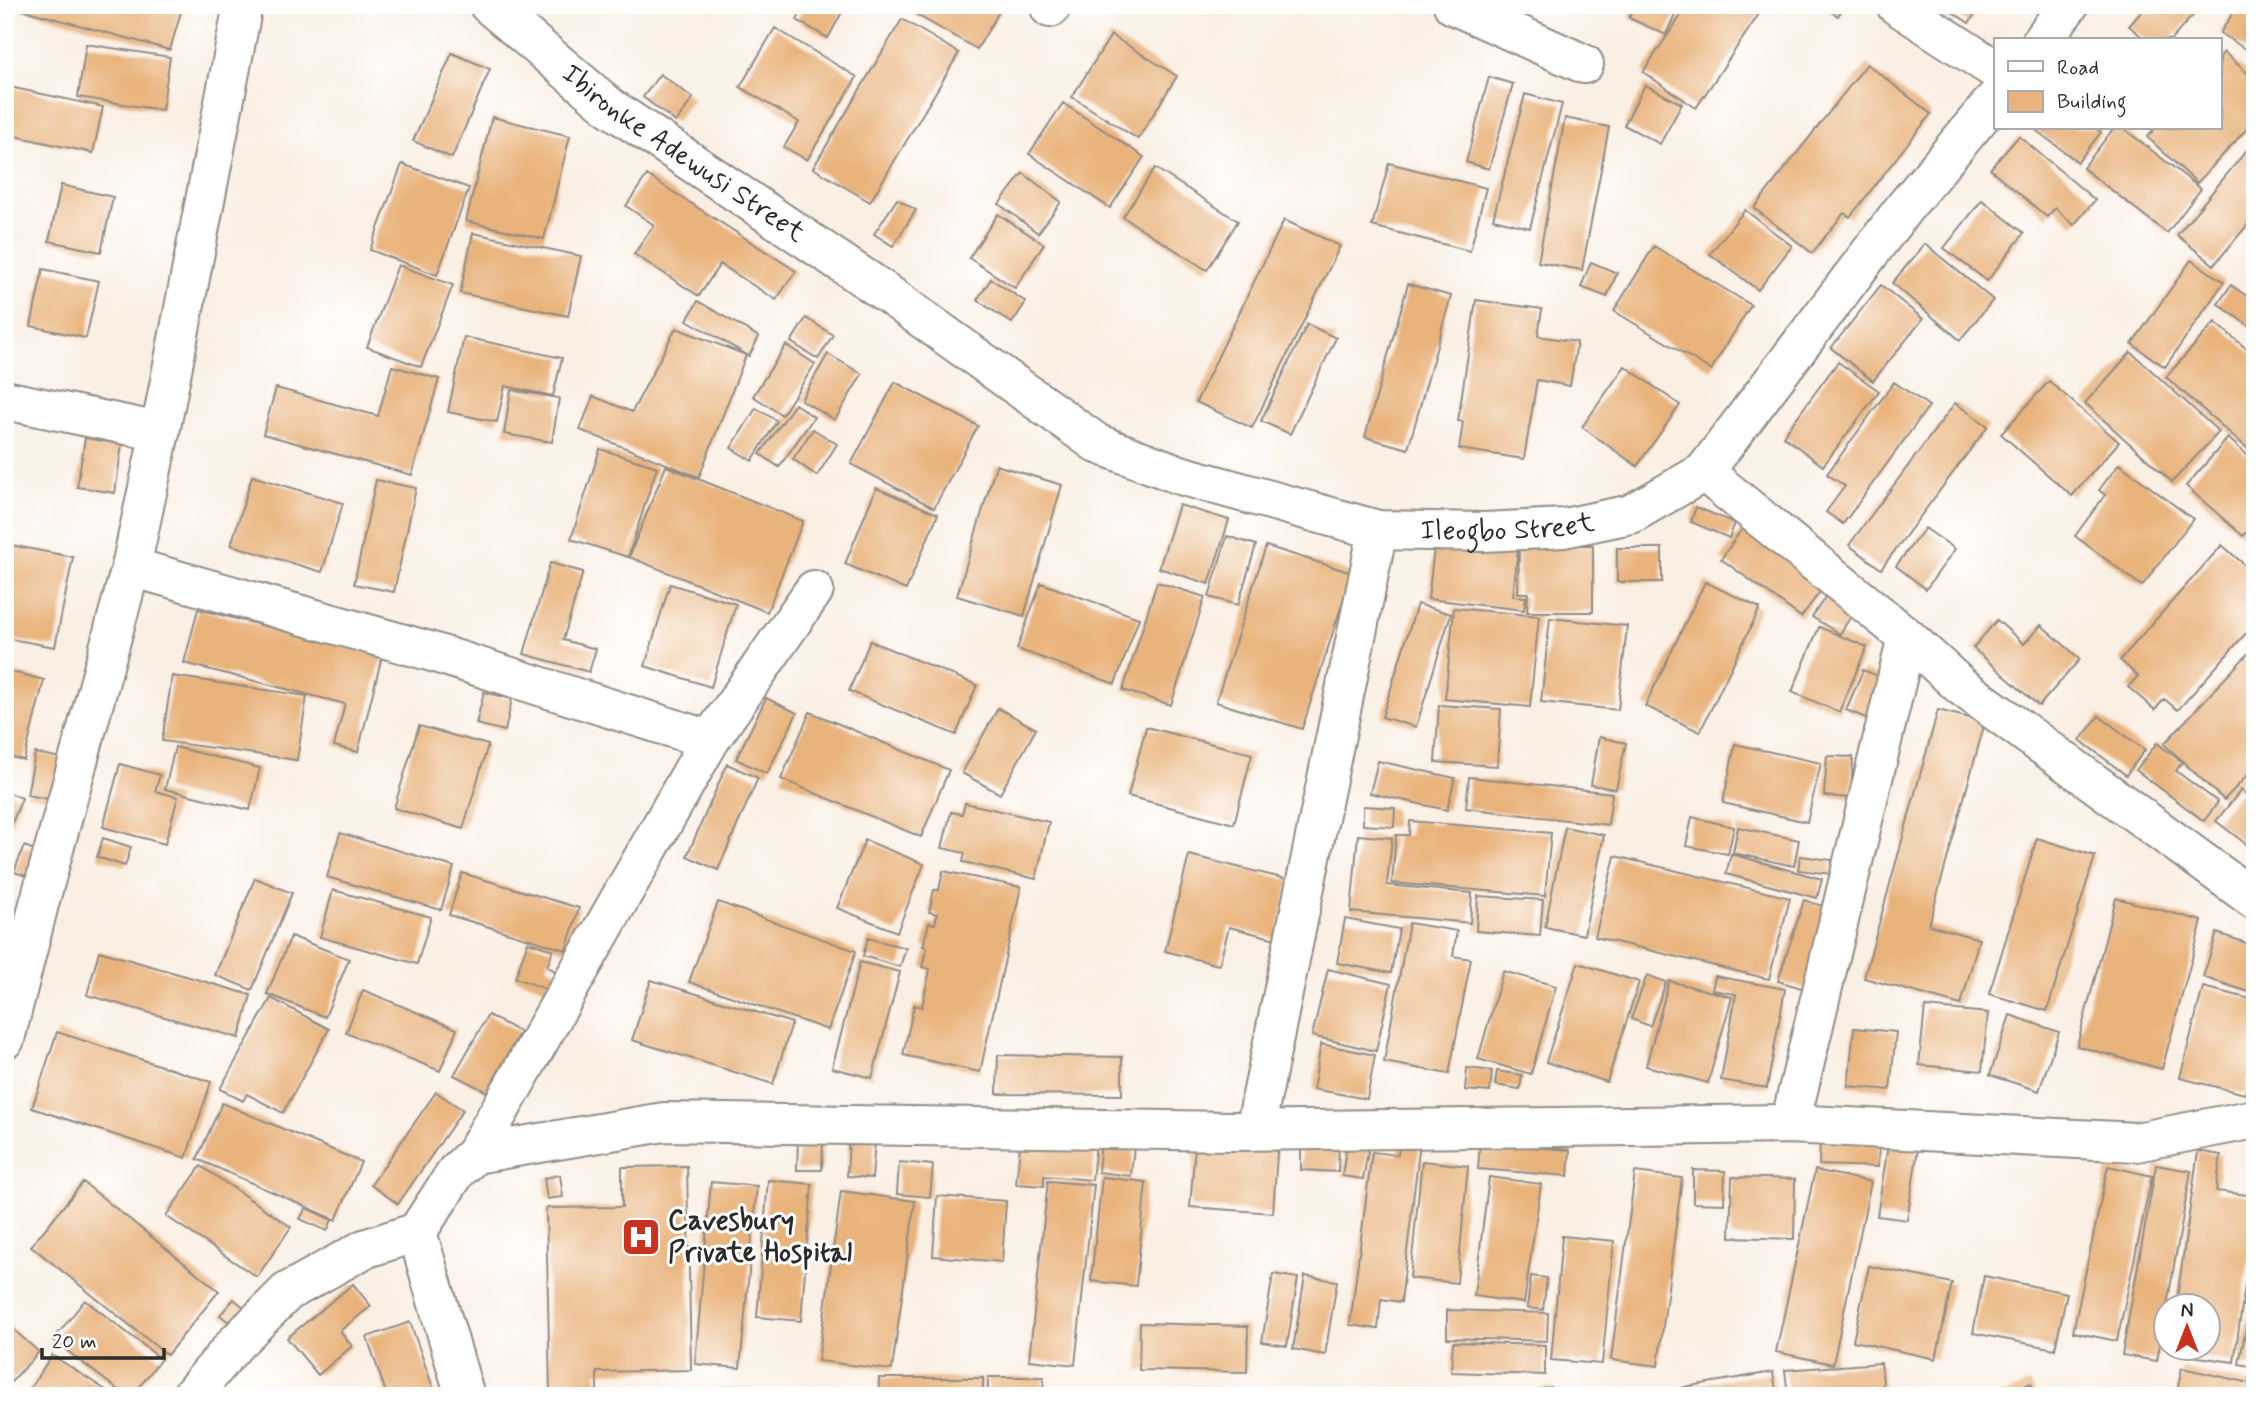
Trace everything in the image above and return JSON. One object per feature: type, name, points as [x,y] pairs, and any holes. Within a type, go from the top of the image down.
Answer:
[{"type":"street","points":[[5,1039],[131,567],[243,5]]},
{"type":"street","name":"Ibironke Adewusi Street","points":[[488,5],[611,108],[885,292]]},
{"type":"street","points":[[1454,5],[1584,64]]},
{"type":"street","points":[[1896,5],[1994,69]]},
{"type":"street","points":[[2044,38],[2069,5]]},
{"type":"street","name":"Ileogbo Street","points":[[885,292],[1098,444],[1180,475],[1378,530],[1484,532],[1564,528],[1631,514],[1704,471],[1904,208],[1994,100]]},
{"type":"street","points":[[5,400],[160,432]]},
{"type":"street","points":[[1704,471],[1907,637],[1961,686],[2255,900]]},
{"type":"street","points":[[1255,1130],[1378,530]]},
{"type":"street","points":[[131,567],[429,651],[710,740]]},
{"type":"street","points":[[191,1396],[235,1344],[287,1292],[364,1249],[416,1233],[456,1172],[475,1154],[710,740],[814,590]]},
{"type":"street","points":[[1790,1124],[1907,637]]},
{"type":"street","points":[[475,1154],[664,1122],[1255,1130],[1790,1124],[2136,1142],[2255,1119]]},
{"type":"street","points":[[416,1233],[465,1396]]},
{"type":"building","points":[[5,5],[183,5],[170,50]]},
{"type":"building","points":[[805,5],[846,5],[828,38],[797,20]]},
{"type":"building","points":[[899,5],[999,5],[1002,7],[977,49]]},
{"type":"building","points":[[1634,5],[1679,5],[1666,35],[1629,18]]},
{"type":"building","points":[[1688,5],[1765,5],[1696,108],[1643,72]]},
{"type":"building","points":[[1821,5],[1845,5],[1838,16]]},
{"type":"building","points":[[1942,5],[1981,5],[1969,23]]},
{"type":"building","points":[[2147,5],[2202,5],[2173,38],[2144,38],[2129,26]]},
{"type":"building","points":[[2238,5],[2244,5],[2255,12],[2255,55],[2220,33]]},
{"type":"building","points":[[902,19],[959,53],[870,202],[813,168]]},
{"type":"building","points":[[775,28],[857,77],[807,160],[784,147],[799,122],[740,87]]},
{"type":"building","points":[[1111,35],[1177,76],[1138,139],[1072,97]]},
{"type":"building","points":[[86,44],[170,57],[162,110],[78,97]]},
{"type":"building","points":[[2224,52],[2255,80],[2255,120],[2197,183],[2147,137],[2153,130],[2222,130]]},
{"type":"building","points":[[452,53],[490,69],[452,158],[413,141]]},
{"type":"building","points":[[1867,64],[1931,114],[1850,217],[1844,213],[1812,253],[1754,208]]},
{"type":"building","points":[[660,74],[693,98],[676,122],[643,97]]},
{"type":"building","points":[[1489,77],[1513,84],[1489,169],[1466,162]]},
{"type":"building","points":[[1645,85],[1682,104],[1660,144],[1624,125]]},
{"type":"building","points":[[5,86],[103,107],[93,153],[5,134]]},
{"type":"building","points":[[1525,94],[1562,104],[1530,228],[1493,219]]},
{"type":"building","points":[[1063,103],[1144,157],[1110,208],[1029,154]]},
{"type":"building","points":[[492,117],[570,136],[544,239],[466,221]]},
{"type":"building","points":[[1565,118],[1609,127],[1582,270],[1538,262]]},
{"type":"building","points":[[2036,130],[2101,132],[2078,162]]},
{"type":"building","points":[[2112,130],[2126,130],[2201,189],[2167,233],[2083,168]]},
{"type":"building","points":[[2019,136],[2095,200],[2074,225],[2055,208],[2047,217],[1990,169]]},
{"type":"building","points":[[2255,140],[2255,216],[2214,265],[2177,235]]},
{"type":"building","points":[[1389,163],[1486,188],[1470,251],[1372,226]]},
{"type":"building","points":[[402,164],[469,188],[437,275],[370,250]]},
{"type":"building","points":[[1155,168],[1238,221],[1207,270],[1123,217]]},
{"type":"building","points":[[1023,173],[1061,202],[1038,233],[999,204]]},
{"type":"building","points":[[647,175],[796,271],[776,300],[720,264],[699,296],[634,254],[654,225],[626,206]]},
{"type":"building","points":[[61,185],[113,197],[101,252],[49,241]]},
{"type":"building","points":[[897,199],[916,210],[893,246],[874,234]]},
{"type":"building","points":[[1982,200],[2024,233],[1987,281],[1944,248]]},
{"type":"building","points":[[1745,210],[1792,246],[1758,290],[1710,254]]},
{"type":"building","points":[[998,214],[1044,244],[1015,288],[969,258]]},
{"type":"building","points":[[1284,220],[1340,246],[1252,428],[1196,402]]},
{"type":"building","points":[[473,233],[581,256],[568,316],[460,293]]},
{"type":"building","points":[[1925,244],[1993,300],[1960,340],[1892,283]]},
{"type":"building","points":[[1654,246],[1751,305],[1711,370],[1614,311]]},
{"type":"building","points":[[2191,260],[2224,282],[2165,367],[2132,344]]},
{"type":"building","points":[[1591,262],[1617,273],[1607,297],[1581,287]]},
{"type":"building","points":[[398,265],[453,285],[421,367],[367,347]]},
{"type":"building","points":[[43,269],[99,281],[86,338],[31,326]]},
{"type":"building","points":[[991,279],[1026,302],[1012,323],[977,300]]},
{"type":"building","points":[[1408,284],[1451,296],[1408,449],[1365,437]]},
{"type":"building","points":[[1881,285],[1923,319],[1873,381],[1831,348]]},
{"type":"building","points":[[2231,285],[2255,302],[2255,330],[2218,304]]},
{"type":"building","points":[[1476,300],[1542,309],[1538,336],[1577,342],[1570,386],[1537,380],[1524,459],[1459,449],[1463,422],[1458,421]]},
{"type":"building","points":[[698,301],[759,337],[749,356],[687,320]]},
{"type":"building","points":[[806,318],[833,335],[818,359],[791,342]]},
{"type":"building","points":[[2215,322],[2255,356],[2255,455],[2166,377]]},
{"type":"building","points":[[1307,324],[1336,338],[1290,434],[1261,421]]},
{"type":"building","points":[[676,328],[746,355],[699,477],[580,430],[593,396],[632,412]]},
{"type":"building","points":[[464,337],[562,358],[553,396],[505,386],[497,422],[448,412]]},
{"type":"building","points":[[786,345],[815,364],[782,415],[753,396]]},
{"type":"building","points":[[2131,352],[2219,432],[2172,482],[2085,403]]},
{"type":"building","points":[[828,354],[862,374],[835,420],[801,400]]},
{"type":"building","points":[[1838,362],[1879,391],[1823,466],[1783,436]]},
{"type":"building","points":[[392,366],[439,379],[412,475],[263,434],[276,388],[378,416]]},
{"type":"building","points":[[1625,366],[1680,405],[1637,466],[1582,427]]},
{"type":"building","points":[[2049,381],[2119,442],[2072,496],[2001,434]]},
{"type":"building","points":[[895,382],[978,426],[934,508],[851,464]]},
{"type":"building","points":[[1894,382],[1929,406],[1843,524],[1826,512],[1845,486],[1827,474]]},
{"type":"building","points":[[511,390],[559,398],[552,442],[504,434]]},
{"type":"building","points":[[1955,403],[1988,426],[1881,569],[1849,545]]},
{"type":"building","points":[[795,404],[814,417],[779,467],[760,454]]},
{"type":"building","points":[[756,408],[777,421],[752,461],[731,448]]},
{"type":"building","points":[[813,429],[837,444],[817,476],[793,459]]},
{"type":"building","points":[[85,438],[122,444],[115,493],[77,487]]},
{"type":"building","points":[[2228,438],[2255,462],[2255,523],[2243,536],[2186,486]]},
{"type":"building","points":[[600,449],[657,467],[628,557],[571,539]]},
{"type":"building","points":[[2119,464],[2193,519],[2142,586],[2075,536],[2105,495],[2099,490]]},
{"type":"building","points":[[996,465],[1062,485],[1024,616],[957,596]]},
{"type":"building","points":[[666,466],[803,521],[767,612],[629,557]]},
{"type":"building","points":[[252,476],[343,503],[322,572],[231,545]]},
{"type":"building","points":[[376,480],[416,488],[394,592],[354,584]]},
{"type":"building","points":[[876,488],[938,514],[906,590],[845,564]]},
{"type":"building","points":[[1179,505],[1229,520],[1209,584],[1159,568]]},
{"type":"building","points":[[1696,507],[1735,523],[1729,538],[1691,522]]},
{"type":"building","points":[[1744,526],[1825,585],[1801,617],[1721,559]]},
{"type":"building","points":[[1925,528],[1955,549],[1926,589],[1896,566]]},
{"type":"building","points":[[1227,536],[1256,545],[1238,605],[1209,597]]},
{"type":"building","points":[[1435,540],[1518,549],[1513,596],[1526,597],[1524,610],[1428,599]]},
{"type":"building","points":[[5,544],[73,557],[55,647],[5,638]]},
{"type":"building","points":[[1519,545],[1593,545],[1593,612],[1527,612],[1528,593],[1518,593]]},
{"type":"building","points":[[2222,545],[2255,574],[2255,623],[2178,710],[2164,699],[2155,710],[2128,687],[2138,676],[2120,660]]},
{"type":"building","points":[[1266,546],[1352,573],[1302,729],[1216,702]]},
{"type":"building","points":[[1617,548],[1662,548],[1662,582],[1617,582]]},
{"type":"building","points":[[550,563],[583,572],[563,640],[596,649],[589,672],[524,654]]},
{"type":"building","points":[[1157,582],[1205,597],[1171,705],[1123,690]]},
{"type":"building","points":[[1705,582],[1760,608],[1700,732],[1645,706]]},
{"type":"building","points":[[1041,583],[1139,618],[1115,684],[1017,649]]},
{"type":"building","points":[[670,584],[736,604],[711,687],[645,666]]},
{"type":"building","points":[[1829,591],[1856,608],[1840,634],[1812,617]]},
{"type":"building","points":[[1417,604],[1451,614],[1416,727],[1382,717]]},
{"type":"building","points":[[1454,608],[1539,616],[1530,707],[1445,699]]},
{"type":"building","points":[[198,609],[382,656],[358,752],[334,746],[345,704],[184,663]]},
{"type":"building","points":[[1550,618],[1627,626],[1618,710],[1541,702]]},
{"type":"building","points":[[1997,620],[2024,644],[2041,625],[2080,659],[2039,706],[1973,648]]},
{"type":"building","points":[[1819,627],[1867,647],[1839,712],[1792,692]]},
{"type":"building","points":[[870,641],[977,685],[956,735],[849,691]]},
{"type":"building","points":[[2255,646],[2255,767],[2224,800],[2164,744]]},
{"type":"building","points":[[5,670],[44,680],[24,760],[5,756]]},
{"type":"building","points":[[1863,670],[1888,680],[1871,720],[1846,710]]},
{"type":"building","points":[[172,676],[307,696],[297,760],[162,741]]},
{"type":"building","points":[[484,692],[512,699],[505,731],[476,724]]},
{"type":"building","points":[[766,698],[797,713],[767,774],[736,759]]},
{"type":"building","points":[[1439,705],[1501,709],[1497,766],[1435,762]]},
{"type":"building","points":[[998,708],[1036,729],[1000,794],[962,773]]},
{"type":"building","points":[[1938,710],[1985,722],[1929,925],[1979,939],[1961,1005],[1864,978]]},
{"type":"building","points":[[810,712],[949,770],[921,837],[781,779]]},
{"type":"building","points":[[2099,716],[2145,750],[2126,775],[2080,740]]},
{"type":"building","points":[[419,726],[488,745],[463,829],[394,808]]},
{"type":"building","points":[[1146,727],[1252,754],[1234,824],[1128,796]]},
{"type":"building","points":[[1599,737],[1626,743],[1616,789],[1591,785]]},
{"type":"building","points":[[2157,743],[2182,762],[2176,771],[2218,802],[2204,821],[2136,770]]},
{"type":"building","points":[[1735,744],[1821,763],[1807,822],[1723,803]]},
{"type":"building","points":[[175,747],[260,768],[250,810],[165,789]]},
{"type":"building","points":[[35,753],[67,759],[59,801],[27,795]]},
{"type":"building","points":[[1827,756],[1853,757],[1851,798],[1824,796]]},
{"type":"building","points":[[1378,761],[1455,778],[1447,810],[1370,793]]},
{"type":"building","points":[[120,764],[160,775],[155,791],[178,797],[165,844],[103,827]]},
{"type":"building","points":[[727,764],[758,778],[718,870],[687,856]]},
{"type":"building","points":[[1469,777],[1612,793],[1608,825],[1466,808]]},
{"type":"building","points":[[2241,790],[2255,802],[2250,809],[2255,813],[2255,851],[2216,821]]},
{"type":"building","points":[[5,791],[22,798],[5,840]]},
{"type":"building","points":[[965,803],[1049,822],[1036,879],[963,862],[965,853],[942,848],[951,812],[962,814]]},
{"type":"building","points":[[1363,806],[1395,808],[1394,827],[1363,825]]},
{"type":"building","points":[[1692,817],[1734,827],[1728,854],[1686,846]]},
{"type":"building","points":[[1410,821],[1551,833],[1545,896],[1392,883],[1396,835],[1409,835]]},
{"type":"building","points":[[1565,827],[1604,835],[1584,935],[1545,927]]},
{"type":"building","points":[[1738,827],[1799,840],[1794,866],[1733,853]]},
{"type":"building","points":[[340,833],[454,867],[441,910],[327,877]]},
{"type":"building","points":[[1358,835],[1392,838],[1387,885],[1472,893],[1470,923],[1351,912]]},
{"type":"building","points":[[103,838],[131,847],[125,866],[97,857]]},
{"type":"building","points":[[2037,838],[2095,856],[2047,1011],[1989,994]]},
{"type":"building","points":[[865,840],[924,864],[897,932],[837,908]]},
{"type":"building","points":[[24,846],[45,854],[36,879],[14,872]]},
{"type":"building","points":[[1731,854],[1822,879],[1817,898],[1726,874]]},
{"type":"building","points":[[1189,855],[1290,880],[1276,939],[1229,927],[1219,965],[1165,951]]},
{"type":"building","points":[[1615,856],[1790,898],[1769,979],[1595,937]]},
{"type":"building","points":[[1800,856],[1832,860],[1831,874],[1798,870]]},
{"type":"building","points":[[5,860],[14,865],[5,881]]},
{"type":"building","points":[[943,871],[1021,887],[980,1072],[903,1055],[914,1005],[922,1007],[930,969],[922,967],[927,947],[923,946],[929,923],[935,924],[937,914],[929,912],[934,890],[939,890]]},
{"type":"building","points":[[462,873],[579,908],[566,950],[449,915]]},
{"type":"building","points":[[255,878],[292,893],[252,990],[215,975]]},
{"type":"building","points":[[333,890],[431,917],[417,964],[320,937]]},
{"type":"building","points":[[1478,896],[1543,900],[1540,936],[1476,931]]},
{"type":"building","points":[[2116,898],[2202,921],[2162,1069],[2077,1046]]},
{"type":"building","points":[[1804,900],[1834,910],[1808,990],[1778,981]]},
{"type":"building","points":[[718,902],[856,951],[828,1030],[689,982]]},
{"type":"building","points":[[1345,919],[1399,929],[1391,973],[1337,963]]},
{"type":"building","points":[[1409,923],[1457,931],[1453,956],[1471,959],[1449,1074],[1384,1062]]},
{"type":"building","points":[[2217,933],[2255,946],[2255,994],[2203,977]]},
{"type":"building","points":[[291,936],[349,959],[325,1017],[267,994]]},
{"type":"building","points":[[868,938],[906,948],[900,967],[863,956]]},
{"type":"building","points":[[528,942],[553,950],[547,967],[561,973],[554,992],[515,978]]},
{"type":"building","points":[[99,951],[251,995],[239,1038],[87,995]]},
{"type":"building","points":[[860,962],[900,972],[872,1078],[832,1068]]},
{"type":"building","points":[[1578,963],[1639,982],[1607,1082],[1546,1062]]},
{"type":"building","points":[[1328,969],[1391,984],[1376,1051],[1312,1036]]},
{"type":"building","points":[[1503,971],[1556,986],[1531,1074],[1478,1059]]},
{"type":"building","points":[[1647,975],[1666,982],[1650,1026],[1631,1019]]},
{"type":"building","points":[[1715,976],[1785,989],[1767,1088],[1721,1080],[1736,994],[1712,990]]},
{"type":"building","points":[[651,980],[792,1023],[773,1084],[632,1040]]},
{"type":"building","points":[[1669,981],[1732,997],[1708,1083],[1646,1066]]},
{"type":"building","points":[[2203,987],[2255,1000],[2255,1054],[2245,1094],[2180,1078]]},
{"type":"building","points":[[363,990],[457,1029],[440,1071],[346,1033]]},
{"type":"building","points":[[271,998],[329,1029],[283,1113],[247,1094],[243,1101],[220,1089]]},
{"type":"building","points":[[1925,1007],[1988,1013],[1982,1071],[1919,1065]]},
{"type":"building","points":[[488,1015],[520,1032],[487,1092],[454,1075]]},
{"type":"building","points":[[2010,1015],[2059,1032],[2039,1091],[1990,1075]]},
{"type":"building","points":[[1854,1028],[1896,1032],[1890,1090],[1848,1086]]},
{"type":"building","points":[[57,1032],[211,1082],[186,1158],[32,1108]]},
{"type":"building","points":[[1321,1044],[1375,1055],[1367,1099],[1313,1089]]},
{"type":"building","points":[[998,1055],[1122,1057],[1122,1095],[997,1094]]},
{"type":"building","points":[[1467,1068],[1492,1071],[1490,1092],[1465,1090]]},
{"type":"building","points":[[1497,1071],[1522,1075],[1520,1089],[1495,1085]]},
{"type":"building","points":[[436,1092],[463,1110],[398,1204],[371,1185]]},
{"type":"building","points":[[222,1103],[361,1162],[336,1220],[197,1159]]},
{"type":"building","points":[[1021,1137],[1096,1143],[1092,1180],[1044,1176],[1044,1186],[1016,1184]]},
{"type":"building","points":[[849,1138],[875,1140],[872,1178],[847,1176]]},
{"type":"building","points":[[1278,1138],[1273,1213],[1190,1207],[1195,1145]]},
{"type":"building","points":[[798,1139],[823,1140],[822,1170],[797,1170]]},
{"type":"building","points":[[1400,1139],[1420,1142],[1401,1302],[1381,1299],[1378,1329],[1350,1325],[1372,1152],[1398,1155]]},
{"type":"building","points":[[1820,1140],[1879,1142],[1878,1167],[1819,1165]]},
{"type":"building","points":[[1101,1142],[1134,1146],[1131,1176],[1098,1172]]},
{"type":"building","points":[[1301,1143],[1339,1145],[1338,1172],[1301,1170]]},
{"type":"building","points":[[1347,1143],[1369,1146],[1363,1179],[1342,1176]]},
{"type":"building","points":[[1480,1143],[1570,1150],[1568,1176],[1478,1169]]},
{"type":"building","points":[[1888,1145],[1918,1149],[1907,1220],[1877,1216]]},
{"type":"building","points":[[2198,1151],[2221,1155],[2216,1191],[2255,1196],[2255,1216],[2234,1362],[2222,1360],[2222,1292],[2178,1292]]},
{"type":"building","points":[[1422,1161],[1468,1166],[1457,1283],[1410,1278]]},
{"type":"building","points":[[899,1162],[933,1165],[930,1197],[897,1194]]},
{"type":"building","points":[[2156,1165],[2191,1171],[2169,1292],[2152,1292],[2152,1360],[2122,1355]]},
{"type":"building","points":[[201,1166],[291,1227],[257,1277],[166,1216]]},
{"type":"building","points":[[687,1166],[691,1370],[597,1372],[597,1391],[550,1392],[546,1208],[622,1207],[622,1167]]},
{"type":"building","points":[[2108,1166],[2152,1176],[2117,1341],[2073,1332]]},
{"type":"building","points":[[1693,1170],[1725,1171],[1724,1204],[1693,1203]]},
{"type":"building","points":[[1815,1170],[1871,1182],[1833,1364],[1776,1352]]},
{"type":"building","points":[[1635,1172],[1682,1178],[1658,1366],[1611,1360]]},
{"type":"building","points":[[560,1175],[563,1197],[547,1199],[544,1178]]},
{"type":"building","points":[[1102,1177],[1146,1182],[1136,1286],[1091,1281]]},
{"type":"building","points":[[1489,1177],[1541,1184],[1524,1303],[1474,1296]]},
{"type":"building","points":[[1732,1177],[1795,1179],[1794,1239],[1730,1237]]},
{"type":"building","points":[[768,1180],[812,1184],[801,1321],[757,1317]]},
{"type":"building","points":[[1048,1181],[1094,1185],[1075,1365],[1029,1360]]},
{"type":"building","points":[[83,1182],[219,1291],[167,1355],[31,1246]]},
{"type":"building","points":[[711,1182],[757,1186],[740,1368],[695,1364]]},
{"type":"building","points":[[841,1191],[915,1201],[892,1370],[818,1361]]},
{"type":"building","points":[[937,1196],[1006,1201],[1002,1262],[933,1256]]},
{"type":"building","points":[[306,1208],[332,1220],[327,1231],[300,1219]]},
{"type":"building","points":[[1562,1236],[1614,1241],[1602,1364],[1551,1360]]},
{"type":"building","points":[[1869,1266],[1952,1283],[1936,1359],[1853,1341]]},
{"type":"building","points":[[1273,1274],[1298,1278],[1287,1346],[1262,1342]]},
{"type":"building","points":[[1305,1276],[1337,1281],[1325,1355],[1293,1349]]},
{"type":"building","points":[[1531,1276],[1547,1278],[1543,1310],[1527,1308]]},
{"type":"building","points":[[1984,1276],[2067,1293],[2055,1349],[1973,1333]]},
{"type":"building","points":[[353,1284],[371,1306],[340,1331],[352,1346],[318,1375],[287,1338]]},
{"type":"building","points":[[2252,1297],[2255,1297],[2255,1367],[2239,1364]]},
{"type":"building","points":[[234,1299],[246,1309],[233,1325],[220,1315]]},
{"type":"building","points":[[85,1300],[161,1359],[132,1396],[126,1396],[53,1340]]},
{"type":"building","points":[[1447,1310],[1548,1313],[1547,1341],[1447,1338]]},
{"type":"building","points":[[5,1322],[39,1352],[11,1382],[5,1376]]},
{"type":"building","points":[[410,1322],[436,1396],[387,1396],[367,1337]]},
{"type":"building","points":[[1140,1323],[1248,1326],[1247,1372],[1139,1370]]},
{"type":"building","points":[[1453,1342],[1545,1345],[1545,1375],[1451,1372]]},
{"type":"building","points":[[52,1355],[115,1396],[25,1396]]},
{"type":"building","points":[[1881,1363],[1884,1393],[1788,1396],[1785,1370]]},
{"type":"building","points":[[2182,1368],[2255,1384],[2255,1396],[2176,1396]]},
{"type":"building","points":[[1773,1372],[1777,1396],[1686,1396],[1684,1387]]},
{"type":"building","points":[[988,1377],[1044,1377],[1043,1396],[988,1396]]},
{"type":"building","points":[[879,1378],[983,1378],[983,1396],[879,1396]]},
{"type":"building","points":[[2031,1383],[2036,1396],[1999,1396]]},
{"type":"building","points":[[1551,1387],[1553,1396],[1520,1396],[1520,1395]]},
{"type":"building","points":[[753,1389],[754,1396],[667,1396],[667,1391]]},
{"type":"building","points":[[1217,1391],[1263,1391],[1263,1396],[1217,1396]]},
{"type":"place","name":"Cavesbury Private Hospital","points":[[641,1237]]}]
